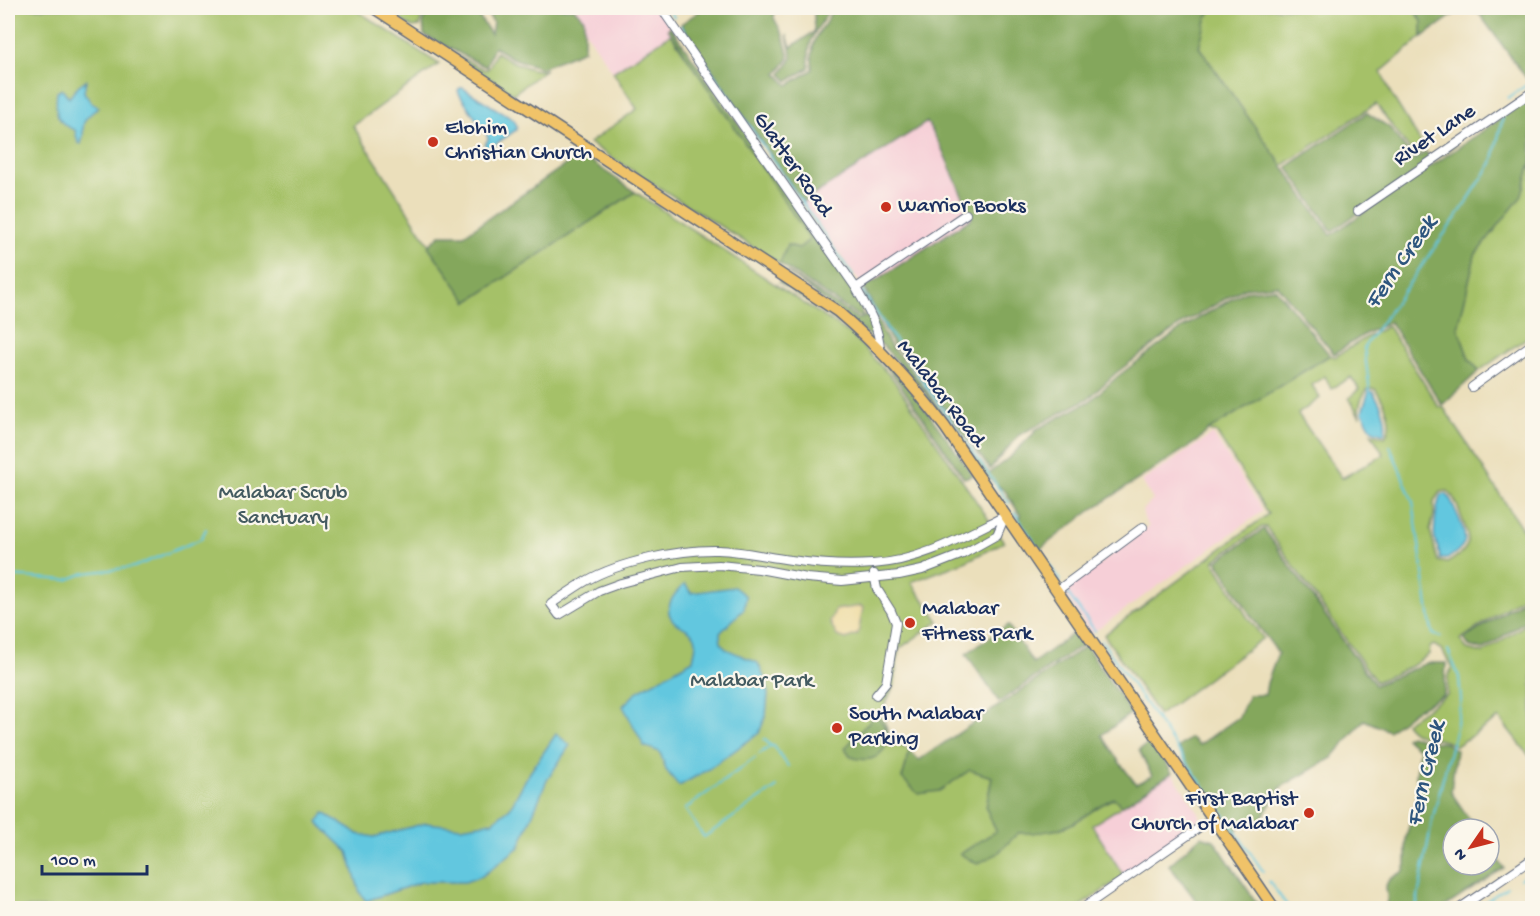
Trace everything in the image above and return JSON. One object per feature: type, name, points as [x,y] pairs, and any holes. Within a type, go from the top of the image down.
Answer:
[{"type":"main road","name":"Malabar Road","points":[[374,8],[837,311],[880,349],[919,392],[1058,590],[1214,818],[1271,907]]},
{"type":"street","name":"Glatter Road","points":[[661,8],[856,288],[876,327],[880,349]]},
{"type":"street","name":"Rivet Lane","points":[[1358,211],[1533,92]]},
{"type":"street","points":[[856,288],[966,214]]},
{"type":"street","points":[[1472,387],[1533,345]]},
{"type":"street","points":[[1005,516],[997,535],[963,554],[922,570],[842,581],[759,569],[719,566],[682,567],[599,591],[559,615],[551,604],[586,581],[615,568],[684,553],[718,550],[789,560],[872,564],[897,561],[941,548],[1005,516]]},
{"type":"street","points":[[1058,590],[1143,526]]},
{"type":"street","points":[[682,567],[684,553]]},
{"type":"street","points":[[788,575],[789,560]]},
{"type":"street","points":[[872,564],[877,589],[896,623],[886,683],[876,695]]},
{"type":"street","points":[[1083,909],[1214,818]]},
{"type":"street","points":[[1460,909],[1533,859]]},
{"type":"shaded area","points":[[574,8],[657,8],[670,26],[668,29],[671,34],[613,72],[584,29],[584,19]]},
{"type":"shaded area","points":[[927,122],[941,147],[972,218],[864,288],[803,202]]},
{"type":"shaded area","points":[[1213,434],[1263,511],[1091,634],[1063,591],[1149,526],[1142,511],[1153,500],[1142,481]]},
{"type":"shaded area","points":[[1172,773],[1200,815],[1199,823],[1124,876],[1092,825]]},
{"type":"green space","name":"Malabar Scrub Sanctuary","points":[[8,8],[353,8],[439,64],[353,126],[468,302],[635,192],[852,335],[893,379],[1004,542],[967,561],[911,582],[939,621],[899,649],[895,683],[881,714],[891,737],[910,751],[902,778],[939,791],[970,770],[992,777],[986,808],[997,831],[997,854],[1018,833],[1046,831],[1067,826],[1114,798],[1122,806],[1092,825],[1124,876],[1077,908],[8,908]]},
{"type":"green space","points":[[381,8],[430,8],[421,18],[420,26],[412,27]]},
{"type":"green space","points":[[434,8],[459,8],[475,11],[491,34],[493,22],[483,8],[574,8],[584,19],[584,50],[541,68],[512,58],[494,47],[486,67],[424,35],[423,20]]},
{"type":"green space","points":[[704,8],[775,8],[774,18],[783,35],[789,58],[777,74],[788,85],[812,70],[815,41],[828,19],[831,8],[1214,8],[1207,16],[1199,47],[1331,235],[1532,97],[1532,161],[1521,197],[1475,255],[1458,328],[1469,359],[1479,371],[1442,405],[1390,322],[1365,334],[1334,354],[1277,285],[1244,288],[1182,324],[1116,373],[1089,398],[1019,435],[990,469],[909,361],[894,346],[864,288],[972,218],[941,147],[927,122],[803,202],[681,24]]},
{"type":"green space","points":[[814,8],[828,8],[826,16],[812,38],[809,68],[788,81],[781,74],[792,58],[787,35],[791,47],[814,32]]},
{"type":"green space","points":[[1214,8],[1412,8],[1422,21],[1422,37],[1381,72],[1391,94],[1425,149],[1415,157],[1376,104],[1282,166],[1199,47],[1207,16]]},
{"type":"green space","points":[[1412,8],[1463,8],[1422,37],[1422,21]]},
{"type":"green space","points":[[1475,8],[1532,8],[1532,86]]},
{"type":"green space","points":[[670,26],[854,290],[863,316],[858,316],[780,264],[787,245],[799,248],[810,239],[668,29]]},
{"type":"green space","points":[[671,34],[811,239],[799,248],[787,245],[780,264],[589,143],[637,109],[613,72]]},
{"type":"green space","points":[[447,51],[485,70],[489,68],[496,52],[527,68],[546,69],[513,94]]},
{"type":"green space","points":[[1367,113],[1389,127],[1414,160],[1426,152],[1430,157],[1438,155],[1457,144],[1332,231],[1287,167]]},
{"type":"green space","points":[[581,154],[635,192],[468,302],[428,246],[440,235],[464,235]]},
{"type":"green space","points":[[1532,161],[1532,334],[1479,371],[1469,359],[1458,328],[1475,255],[1521,197]]},
{"type":"green space","points":[[787,272],[858,319],[866,317],[862,292],[891,347],[906,363],[961,439],[989,473],[1011,456],[1035,430],[1090,401],[1118,376],[1184,327],[1245,291],[1275,288],[1330,355],[1209,430],[1196,442],[1094,508],[1036,552],[1019,528],[1020,515],[1006,492],[981,473],[922,389],[883,346]]},
{"type":"green space","points":[[781,279],[829,310],[856,333],[875,351],[910,390],[973,475],[964,478],[895,377],[855,333],[779,282]]},
{"type":"green space","points":[[1388,326],[1439,407],[1444,408],[1532,544],[1532,590],[1460,640],[1467,649],[1483,653],[1532,620],[1532,759],[1499,718],[1456,746],[1423,736],[1410,729],[1405,723],[1447,695],[1448,675],[1452,668],[1442,650],[1434,645],[1430,647],[1429,654],[1412,666],[1376,682],[1266,527],[1262,527],[1214,562],[1263,638],[1159,715],[1104,635],[1268,514],[1216,432],[1209,430],[1330,355],[1335,357]],"holes":[[[1325,376],[1331,389],[1351,377],[1359,389],[1349,398],[1360,417],[1360,406],[1364,395],[1368,389],[1375,389],[1385,406],[1389,419],[1385,437],[1371,433],[1384,455],[1342,478],[1298,414],[1320,398],[1312,385]],[[1448,491],[1457,506],[1467,532],[1468,543],[1462,553],[1447,563],[1438,561],[1430,530],[1434,515],[1434,501],[1440,492]]]},
{"type":"green space","points":[[1264,529],[1375,685],[1427,663],[1446,663],[1444,695],[1414,711],[1389,731],[1364,720],[1332,758],[1281,787],[1258,824],[1239,824],[1235,837],[1191,772],[1178,747],[1191,738],[1199,745],[1239,717],[1249,695],[1265,695],[1278,653],[1251,616],[1217,561]]},
{"type":"green space","points":[[1532,594],[1532,616],[1483,650],[1469,646],[1464,639]]},
{"type":"green space","points":[[1008,625],[1033,663],[1079,629],[1088,644],[1084,644],[999,702],[966,654]]},
{"type":"green space","points":[[1086,646],[1131,713],[1102,735],[1120,763],[1136,784],[1152,776],[1139,750],[1152,741],[1172,773],[1122,806],[1114,798],[1067,826],[1032,833],[1018,833],[997,854],[977,864],[960,854],[996,831],[986,808],[992,777],[970,770],[939,791],[918,794],[902,778],[910,751],[919,760]]},
{"type":"green space","points":[[875,715],[891,737],[888,744],[880,754],[871,759],[851,757],[845,748]]},
{"type":"green space","points":[[1410,735],[1427,741],[1446,743],[1456,750],[1451,792],[1468,817],[1441,817],[1441,877],[1490,877],[1443,908],[1384,908],[1387,902],[1386,885],[1388,881],[1403,872],[1406,865],[1406,838],[1419,788],[1416,776],[1419,749],[1405,738]]},
{"type":"green space","points":[[1201,836],[1214,840],[1260,908],[1202,908],[1169,865]]},
{"type":"sand","points":[[861,606],[863,608],[858,634],[846,639],[837,636],[830,622],[835,610]]},
{"type":"water","points":[[86,80],[84,92],[92,104],[99,107],[84,122],[81,144],[78,143],[75,130],[60,120],[56,99],[57,92],[62,89],[69,98]]},
{"type":"water","points":[[460,88],[514,120],[516,130],[484,152],[487,135],[459,94]]},
{"type":"water","points":[[1369,391],[1373,392],[1383,412],[1386,423],[1384,434],[1372,430],[1362,412]]},
{"type":"water","points":[[1446,494],[1460,521],[1465,539],[1463,546],[1457,552],[1447,559],[1440,559],[1435,539],[1435,524],[1441,495]]},
{"type":"water","points":[[685,584],[691,593],[734,587],[746,596],[744,609],[720,633],[721,643],[726,649],[758,663],[767,684],[768,694],[766,715],[759,733],[707,770],[679,786],[666,770],[660,752],[644,746],[623,706],[638,691],[693,660],[695,637],[689,630],[676,623],[669,613],[670,602]]},
{"type":"water","points":[[556,734],[570,745],[547,780],[519,847],[482,876],[465,882],[421,882],[366,901],[360,893],[348,852],[317,822],[324,813],[358,834],[374,837],[426,823],[461,827],[492,822],[510,808],[527,777]]},
{"type":"waterway","points":[[668,8],[674,17]]},
{"type":"waterway","points":[[681,26],[692,42]]},
{"type":"waterway","points":[[698,52],[853,276]]},
{"type":"waterway","name":"Fern Creek","points":[[1508,98],[1532,81]]},
{"type":"waterway","name":"Fern Creek","points":[[1370,392],[1364,347],[1492,163],[1503,117]]},
{"type":"waterway","points":[[862,291],[1009,503]]},
{"type":"waterway","name":"Fern Creek","points":[[1390,446],[1413,502],[1430,621],[1433,634],[1441,637]]},
{"type":"waterway","points":[[1015,513],[1060,581]]},
{"type":"waterway","points":[[8,576],[67,580],[85,573],[134,567],[201,539],[206,529]]},
{"type":"waterway","points":[[1066,591],[1095,631]]},
{"type":"waterway","points":[[1101,640],[1263,871]]},
{"type":"waterway","name":"Fern Creek","points":[[1416,908],[1432,821],[1461,700],[1459,677],[1448,650]]},
{"type":"waterway","points":[[764,739],[771,746]]},
{"type":"waterway","points":[[759,754],[774,746],[788,766]]},
{"type":"waterway","points":[[755,758],[685,809],[704,837],[777,787]]},
{"type":"waterway","points":[[1520,879],[1532,870]]},
{"type":"waterway","points":[[1269,881],[1289,908]]},
{"type":"waterway","points":[[1476,908],[1507,887]]},
{"type":"place","name":"Elohim Christian Church","points":[[433,142]]},
{"type":"place","name":"Warrior Books","points":[[886,207]]},
{"type":"place","name":"Malabar Fitness Park","points":[[910,623]]},
{"type":"place","name":"South Malabar Parking","points":[[837,728]]},
{"type":"place","name":"First Baptist Church of Malabar","points":[[1309,813]]},
{"type":"park label","name":"Malabar Park","points":[[752,682]]}]
